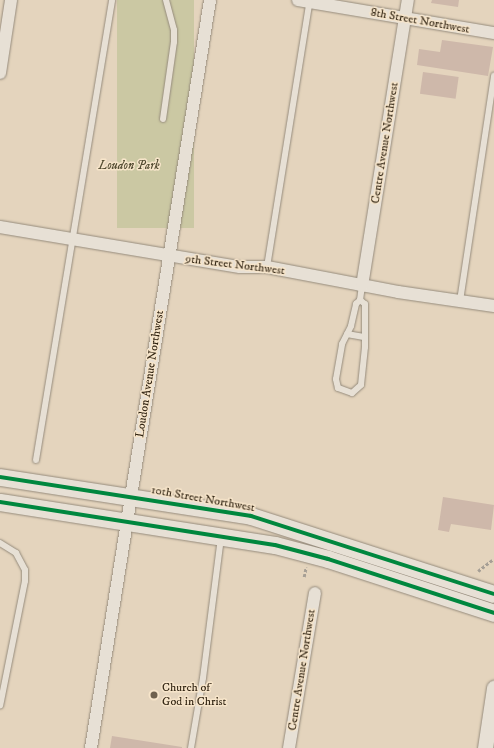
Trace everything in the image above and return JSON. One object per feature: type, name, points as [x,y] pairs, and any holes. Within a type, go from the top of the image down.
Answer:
[{"type":"main road","name":"10th Street Northwest","points":[[0,477],[131,496],[251,516],[494,594]]},
{"type":"main road","points":[[0,502],[221,537],[307,553],[494,613]]},
{"type":"street","points":[[0,73],[11,0]]},
{"type":"street","name":"Loudon Avenue Northwest","points":[[91,748],[210,0]]},
{"type":"street","name":"Centre Avenue Northwest","points":[[362,286],[408,0]]},
{"type":"street","name":"8th Street Northwest","points":[[306,1],[494,34]]},
{"type":"street","name":"9th Street Northwest","points":[[0,227],[74,238],[170,256],[240,267],[268,267],[362,286],[494,306]]},
{"type":"street","name":"Centre Avenue Northwest","points":[[289,748],[315,593]]},
{"type":"street","points":[[485,748],[494,688]]},
{"type":"lane","points":[[36,460],[74,238],[112,0]]},
{"type":"lane","points":[[162,119],[174,42],[174,30],[166,0]]},
{"type":"lane","points":[[268,267],[306,1]]},
{"type":"lane","points":[[460,301],[494,76]]},
{"type":"lane","points":[[360,300],[365,304],[365,347],[361,385],[352,393],[342,391],[338,388],[336,379],[342,344],[348,334],[356,304],[360,300],[362,286]]},
{"type":"lane","points":[[348,334],[364,337]]},
{"type":"lane","points":[[191,748],[203,678],[221,537]]},
{"type":"lane","points":[[0,543],[16,553],[22,562],[25,581],[0,706]]},
{"type":"path","points":[[478,571],[492,560]]},
{"type":"path","points":[[304,578],[306,563]]},
{"type":"green space","name":"Loudon Park","points":[[117,0],[194,0],[194,228],[117,228]]},
{"type":"building","points":[[432,0],[459,0],[458,7],[431,3]]},
{"type":"building","points":[[442,40],[493,47],[488,76],[417,65],[419,49],[440,52]]},
{"type":"building","points":[[423,72],[459,77],[456,99],[420,94]]},
{"type":"building","points":[[443,497],[494,505],[491,530],[451,524],[449,532],[438,530]]},
{"type":"building","points":[[112,736],[182,747],[182,748],[110,748]]},
{"type":"cycle path","points":[[0,477],[251,516],[494,594]]},
{"type":"cycle path","points":[[0,502],[275,545],[328,559],[494,613]]},
{"type":"place","name":"Church of God in Christ","points":[[154,695]]}]
